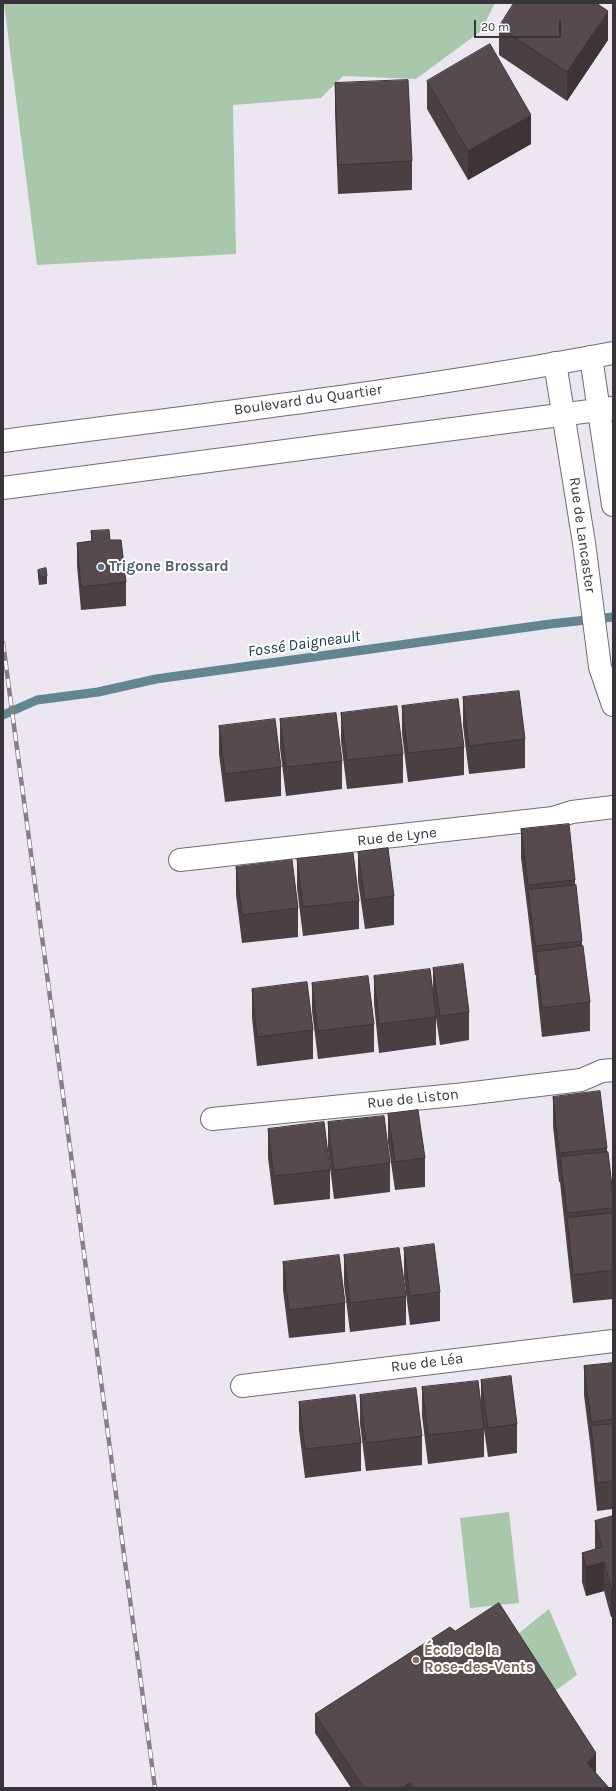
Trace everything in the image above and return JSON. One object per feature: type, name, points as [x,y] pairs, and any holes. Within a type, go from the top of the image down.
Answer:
[{"type":"street","name":"Boulevard du Quartier","points":[[3,442],[299,402],[613,353]]},
{"type":"street","points":[[591,357],[606,408],[613,505]]},
{"type":"street","name":"Rue de Lancaster","points":[[555,363],[584,543],[600,667],[611,701]]},
{"type":"street","points":[[3,488],[564,415],[606,408]]},
{"type":"street","name":"Rue de Lyne","points":[[180,860],[553,818],[572,812],[613,806]]},
{"type":"street","name":"Rue de Liston","points":[[212,1119],[465,1094],[574,1081],[581,1080],[602,1071],[613,1070]]},
{"type":"street","name":"Rue de Léa","points":[[242,1386],[613,1341]]},
{"type":"green space","points":[[4,3],[495,3],[481,31],[416,79],[343,76],[321,98],[233,105],[236,254],[37,265]]},
{"type":"green space","points":[[509,1512],[519,1603],[470,1608],[460,1518]]},
{"type":"green space","points":[[549,1609],[577,1675],[551,1694],[514,1637]]},
{"type":"building","points":[[514,3],[596,3],[608,11],[567,72],[499,27]]},
{"type":"building","points":[[490,44],[531,115],[468,151],[427,81]]},
{"type":"building","points":[[408,80],[412,161],[338,165],[335,83]]},
{"type":"building","points":[[109,530],[110,540],[121,540],[126,582],[81,587],[77,543],[92,541],[91,531]]},
{"type":"building","points":[[46,568],[47,576],[39,578],[38,570]]},
{"type":"building","points":[[519,691],[525,739],[469,746],[463,697]]},
{"type":"building","points":[[458,699],[464,747],[408,753],[402,706]]},
{"type":"building","points":[[397,706],[403,754],[347,760],[341,713]]},
{"type":"building","points":[[336,713],[342,761],[286,767],[280,719]]},
{"type":"building","points":[[275,719],[281,767],[225,774],[219,726]]},
{"type":"building","points":[[569,824],[575,880],[528,885],[521,829]]},
{"type":"building","points":[[388,848],[394,896],[365,900],[358,852]]},
{"type":"building","points":[[353,853],[359,901],[303,907],[297,859]]},
{"type":"building","points":[[292,860],[298,908],[242,915],[236,867]]},
{"type":"building","points":[[576,885],[582,941],[535,946],[528,890]]},
{"type":"building","points":[[583,946],[590,1002],[542,1008],[536,952]]},
{"type":"building","points":[[463,964],[469,1012],[440,1016],[433,968]]},
{"type":"building","points":[[430,969],[436,1017],[379,1024],[374,976]]},
{"type":"building","points":[[368,976],[374,1024],[318,1031],[312,983]]},
{"type":"building","points":[[307,982],[313,1030],[257,1037],[252,989]]},
{"type":"building","points":[[600,1091],[607,1148],[559,1153],[553,1097]]},
{"type":"building","points":[[418,1110],[425,1158],[395,1162],[388,1114]]},
{"type":"building","points":[[384,1116],[390,1163],[334,1170],[328,1122]]},
{"type":"building","points":[[324,1122],[330,1170],[274,1176],[268,1129]]},
{"type":"building","points":[[608,1152],[613,1208],[567,1213],[560,1157]]},
{"type":"building","points":[[613,1213],[613,1270],[573,1275],[567,1218]]},
{"type":"building","points":[[434,1244],[440,1292],[410,1296],[404,1248]]},
{"type":"building","points":[[399,1248],[406,1296],[350,1303],[344,1255]]},
{"type":"building","points":[[339,1255],[345,1303],[289,1310],[283,1262]]},
{"type":"building","points":[[613,1363],[613,1419],[591,1422],[584,1366]]},
{"type":"building","points":[[511,1376],[517,1424],[488,1428],[481,1380]]},
{"type":"building","points":[[478,1381],[484,1429],[428,1435],[422,1387]]},
{"type":"building","points":[[416,1388],[422,1436],[366,1443],[360,1395]]},
{"type":"building","points":[[355,1395],[361,1443],[305,1449],[299,1402]]},
{"type":"building","points":[[613,1424],[613,1481],[597,1483],[591,1426]]},
{"type":"building","points":[[613,1516],[613,1587],[611,1588],[604,1562],[586,1567],[582,1553],[602,1547],[595,1521]]},
{"type":"building","points":[[499,1603],[596,1753],[587,1763],[609,1788],[413,1788],[410,1782],[402,1788],[364,1788],[315,1714],[450,1627],[455,1631]]},
{"type":"waterway","name":"Fossé Daigneault","points":[[3,715],[37,700],[98,692],[156,679],[550,624],[613,617]]},
{"type":"railway","points":[[3,643],[155,1788]]},
{"type":"place","name":"Trigone Brossard","points":[[101,567]]},
{"type":"place","name":"École de la Rose-des-Vents","points":[[416,1660]]}]
